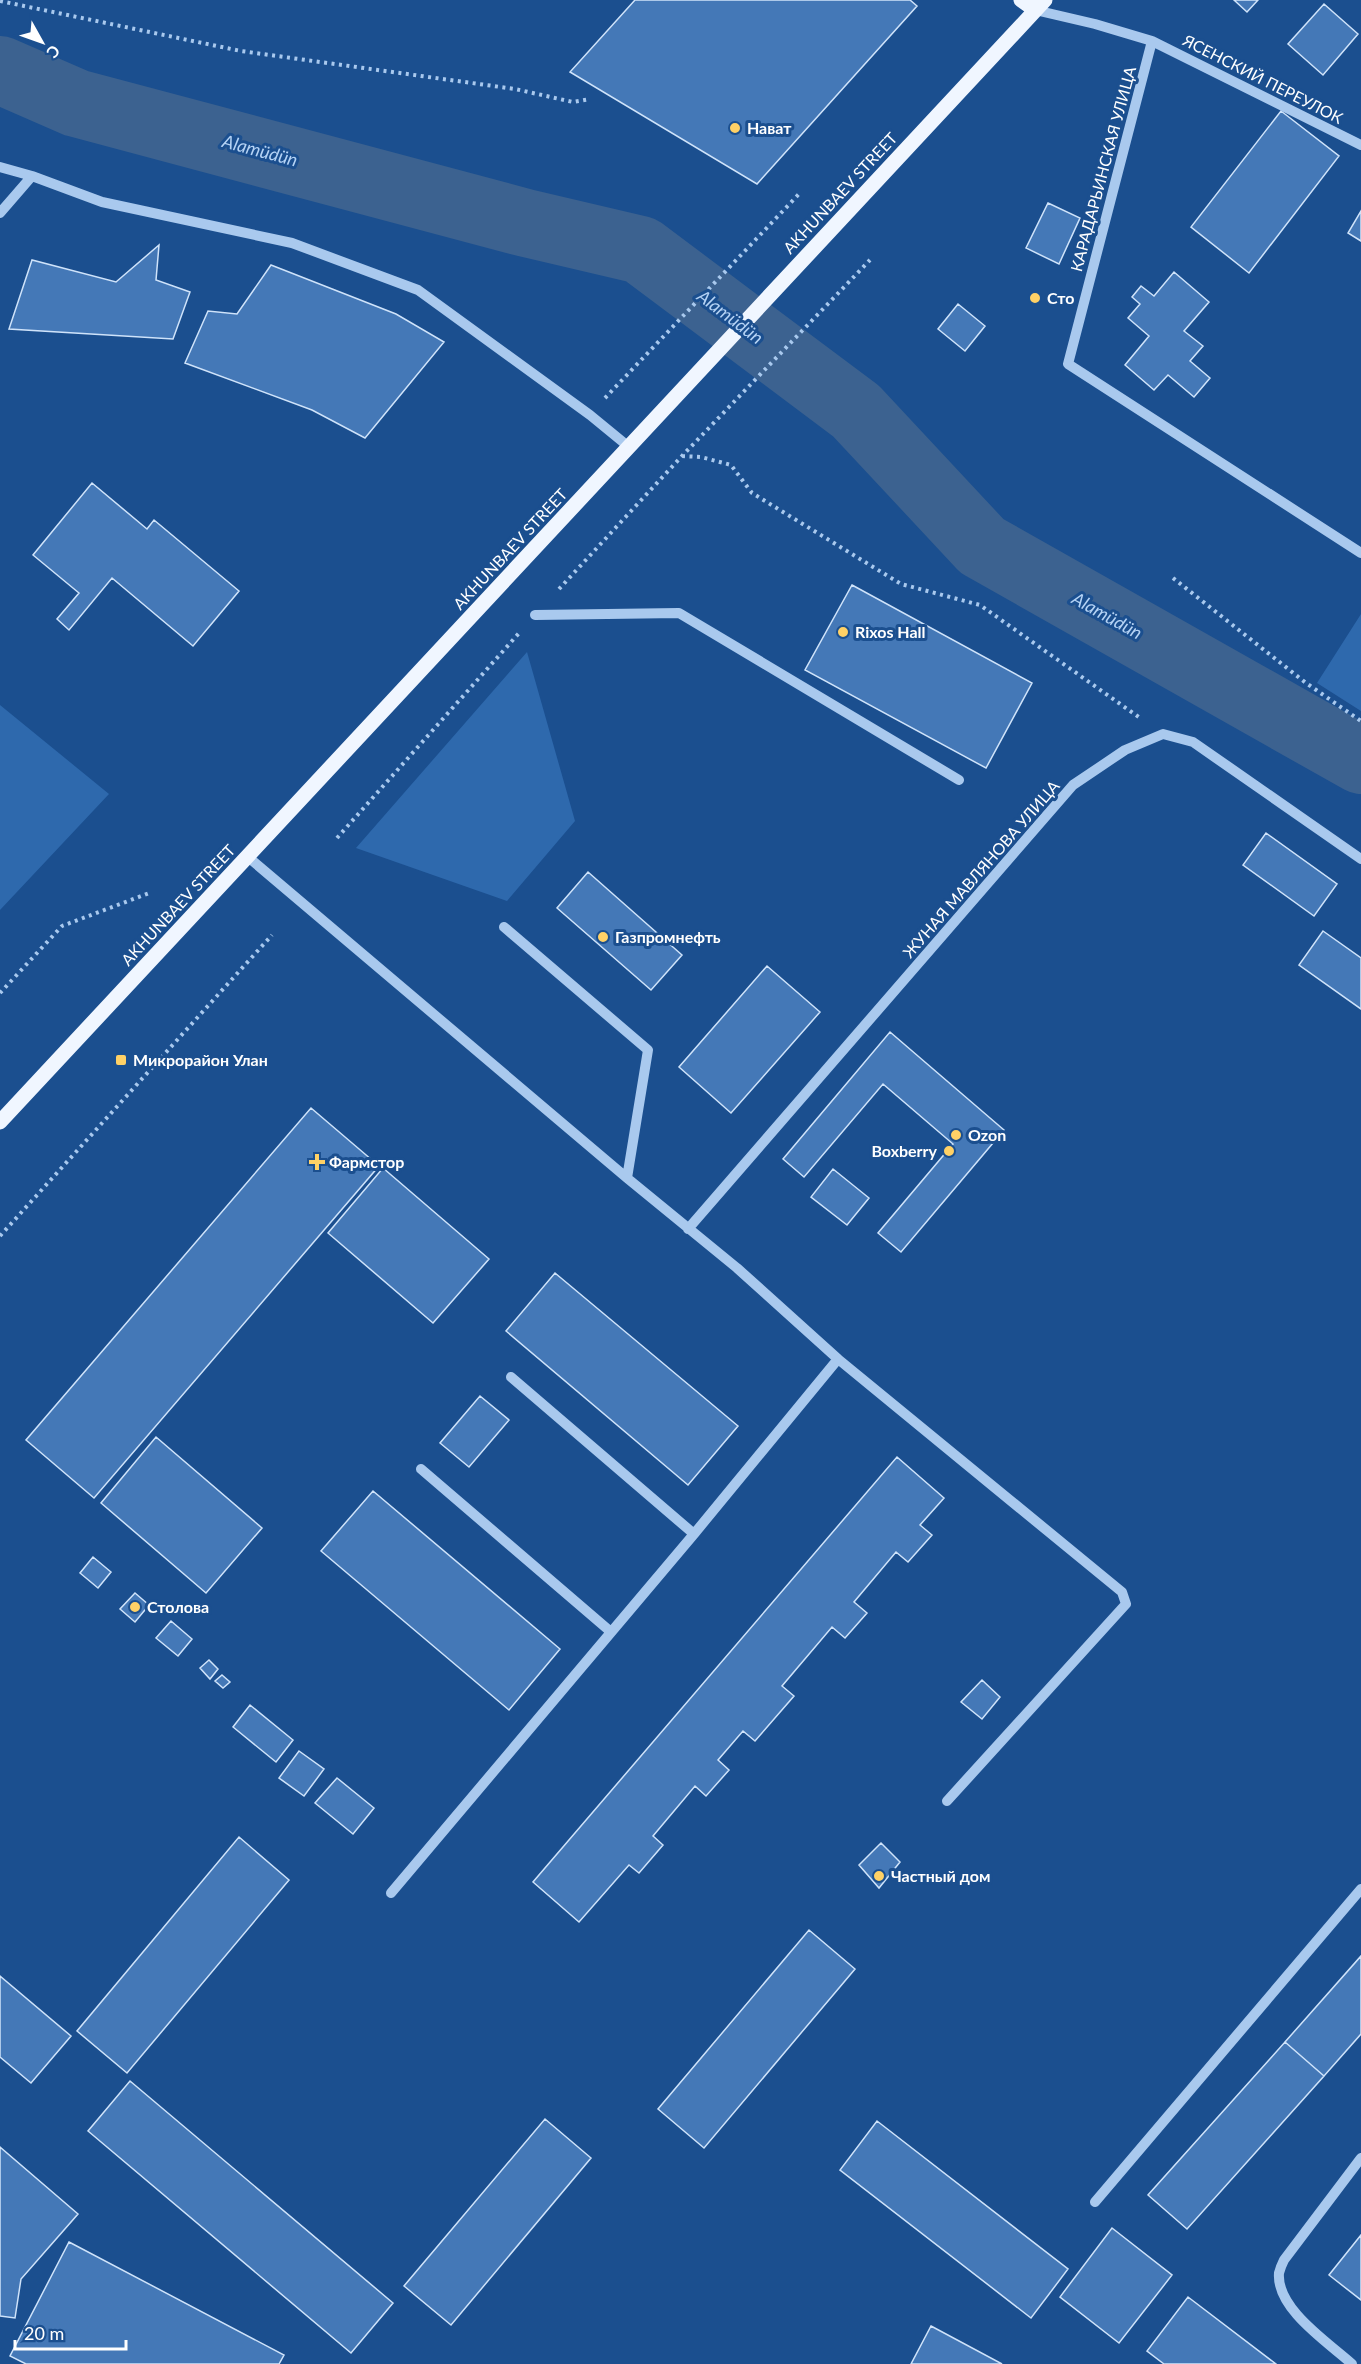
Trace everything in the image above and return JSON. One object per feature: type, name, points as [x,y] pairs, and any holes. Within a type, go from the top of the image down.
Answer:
[{"type":"main road","points":[[1021,0],[1040,5]]},
{"type":"main road","name":"AKHUNBAEV STREET","points":[[0,1122],[1040,5]]},
{"type":"street","points":[[1040,5],[1152,41]]},
{"type":"street","name":"ЯСЕНСКИЙ ПЕРЕУЛОК","points":[[1152,41],[1361,145]]},
{"type":"street","name":"КАРАДАРЬИНСКАЯ УЛИЦА","points":[[1152,41],[1068,364],[1361,553]]},
{"type":"street","points":[[0,167],[32,176],[102,202],[291,243],[418,290],[590,415],[629,447]]},
{"type":"street","points":[[0,213],[32,176]]},
{"type":"street","points":[[535,615],[679,614],[959,780]]},
{"type":"street","points":[[1163,734],[1193,742],[1361,859]]},
{"type":"street","name":"ЖУНАЯ МАВЛЯНОВА УЛИЦА","points":[[688,1229],[1073,785],[1125,750],[1163,734]]},
{"type":"street","points":[[248,857],[627,1178],[737,1268],[838,1359],[1122,1592],[1126,1604],[947,1801]]},
{"type":"street","points":[[504,927],[648,1050],[627,1178]]},
{"type":"street","points":[[391,1893],[612,1632],[838,1359]]},
{"type":"street","points":[[511,1377],[694,1534]]},
{"type":"street","points":[[421,1468],[612,1632]]},
{"type":"street","points":[[1095,2202],[1361,1889]]},
{"type":"street","points":[[1352,2364],[1298,2317],[1288,2304],[1279,2274],[1284,2260],[1361,2158]]},
{"type":"path","points":[[0,2],[241,51],[515,89],[573,102],[590,99]]},
{"type":"path","points":[[614,388],[799,194]]},
{"type":"path","points":[[337,838],[535,615],[682,456],[870,260]]},
{"type":"path","points":[[682,456],[701,457],[731,465],[752,492],[901,584],[980,605],[1163,734]]},
{"type":"path","points":[[1173,578],[1306,683],[1361,721]]},
{"type":"path","points":[[0,993],[62,926],[152,892]]},
{"type":"path","points":[[0,1236],[272,935]]},
{"type":"shaded area","points":[[1361,614],[1361,711],[1317,683]]},
{"type":"shaded area","points":[[527,652],[575,821],[507,901],[356,848]]},
{"type":"shaded area","points":[[0,705],[109,794],[0,910]]},
{"type":"building","name":"Нават","points":[[635,0],[910,0],[917,6],[757,184],[570,72]]},
{"type":"building","points":[[1234,0],[1258,0],[1247,12]]},
{"type":"building","points":[[1324,4],[1358,34],[1323,75],[1288,44]]},
{"type":"building","points":[[1281,111],[1339,156],[1249,273],[1191,227]]},
{"type":"building","points":[[1048,203],[1080,218],[1059,264],[1026,248]]},
{"type":"building","points":[[1361,211],[1361,241],[1348,233]]},
{"type":"building","points":[[159,245],[156,280],[190,292],[173,339],[9,329],[32,260],[116,282]]},
{"type":"building","points":[[271,265],[396,314],[444,342],[365,438],[312,410],[185,363],[208,311],[237,314]]},
{"type":"building","points":[[1174,272],[1209,302],[1184,331],[1203,346],[1190,361],[1210,378],[1194,397],[1168,375],[1154,390],[1125,365],[1149,336],[1128,318],[1140,304],[1132,297],[1141,286],[1154,296]]},
{"type":"building","points":[[958,304],[985,326],[965,351],[938,329]]},
{"type":"building","points":[[92,483],[147,529],[154,520],[239,591],[193,646],[112,578],[69,630],[57,619],[79,593],[33,555]]},
{"type":"building","points":[[852,585],[1032,683],[986,768],[805,670]]},
{"type":"building","points":[[1266,833],[1337,884],[1314,916],[1243,865]]},
{"type":"building","points":[[588,872],[682,955],[651,990],[557,908]]},
{"type":"building","points":[[1323,931],[1361,958],[1361,1009],[1299,965]]},
{"type":"building","points":[[767,966],[820,1012],[731,1113],[679,1067]]},
{"type":"building","points":[[890,1032],[1004,1130],[901,1252],[878,1233],[953,1144],[883,1084],[804,1177],[783,1159]]},
{"type":"building","points":[[311,1108],[379,1166],[94,1498],[26,1440]]},
{"type":"building","points":[[383,1168],[489,1259],[433,1323],[328,1233]]},
{"type":"building","points":[[833,1169],[869,1198],[847,1225],[811,1197]]},
{"type":"building","points":[[555,1273],[738,1426],[688,1485],[506,1331]]},
{"type":"building","points":[[480,1396],[509,1420],[469,1467],[440,1443]]},
{"type":"building","points":[[156,1437],[262,1528],[206,1593],[101,1503]]},
{"type":"building","points":[[897,1457],[944,1498],[920,1525],[932,1535],[908,1562],[896,1552],[854,1602],[867,1613],[845,1638],[832,1627],[782,1686],[794,1696],[755,1741],[743,1731],[718,1760],[729,1770],[706,1796],[695,1786],[653,1836],[663,1845],[639,1873],[629,1865],[579,1922],[533,1882]]},
{"type":"building","points":[[373,1491],[560,1649],[509,1710],[321,1551]]},
{"type":"building","points":[[93,1557],[111,1572],[98,1588],[80,1573]]},
{"type":"building","name":"Столова","points":[[135,1593],[149,1605],[135,1622],[120,1609]]},
{"type":"building","points":[[171,1621],[192,1639],[178,1656],[156,1638]]},
{"type":"building","points":[[209,1660],[218,1669],[210,1679],[200,1668]]},
{"type":"building","points":[[222,1675],[230,1682],[223,1688],[215,1681]]},
{"type":"building","points":[[982,1680],[1000,1697],[982,1719],[961,1702]]},
{"type":"building","points":[[250,1705],[293,1740],[276,1762],[233,1727]]},
{"type":"building","points":[[299,1751],[324,1769],[304,1796],[279,1778]]},
{"type":"building","points":[[337,1778],[374,1808],[353,1834],[315,1803]]},
{"type":"building","points":[[239,1837],[289,1880],[127,2073],[77,2031]]},
{"type":"building","name":"Частный дом","points":[[881,1843],[900,1862],[879,1888],[859,1865]]},
{"type":"building","points":[[809,1930],[855,1969],[704,2148],[658,2109]]},
{"type":"building","points":[[1361,1956],[1361,2034],[1324,2076],[1285,2042]]},
{"type":"building","points":[[0,1976],[71,2036],[31,2083],[0,2057]]},
{"type":"building","points":[[1285,2042],[1324,2076],[1187,2229],[1148,2195]]},
{"type":"building","points":[[130,2081],[393,2303],[351,2353],[88,2131]]},
{"type":"building","points":[[545,2119],[591,2158],[451,2325],[404,2286]]},
{"type":"building","points":[[877,2121],[1068,2269],[1031,2318],[840,2170]]},
{"type":"building","points":[[0,2147],[78,2214],[21,2279],[15,2318],[0,2316]]},
{"type":"building","points":[[1112,2228],[1172,2275],[1119,2343],[1060,2297]]},
{"type":"building","points":[[1361,2235],[1361,2300],[1329,2275]]},
{"type":"building","points":[[69,2242],[284,2355],[279,2364],[26,2364],[10,2356]]},
{"type":"building","points":[[1188,2297],[1276,2364],[1164,2364],[1147,2351]]},
{"type":"building","points":[[931,2326],[1002,2364],[911,2364]]},
{"type":"waterway","name":"Alamüdün","points":[[0,70],[76,103],[526,223],[641,250],[856,411],[982,546],[1361,760]]},
{"type":"place","name":"Нават","points":[[735,128]]},
{"type":"place","name":"Сто","points":[[1035,298]]},
{"type":"place","name":"Rixos Hall","points":[[843,632]]},
{"type":"place","name":"Газпромнефть","points":[[603,937]]},
{"type":"place","name":"Микрорайон Улан","points":[[121,1060]]},
{"type":"place","name":"Ozon","points":[[956,1135]]},
{"type":"place","name":"Boxberry","points":[[949,1151]]},
{"type":"place","name":"Фармстор","points":[[317,1162]]},
{"type":"place","name":"Столова","points":[[135,1607]]},
{"type":"place","name":"Частный дом","points":[[879,1876]]}]
